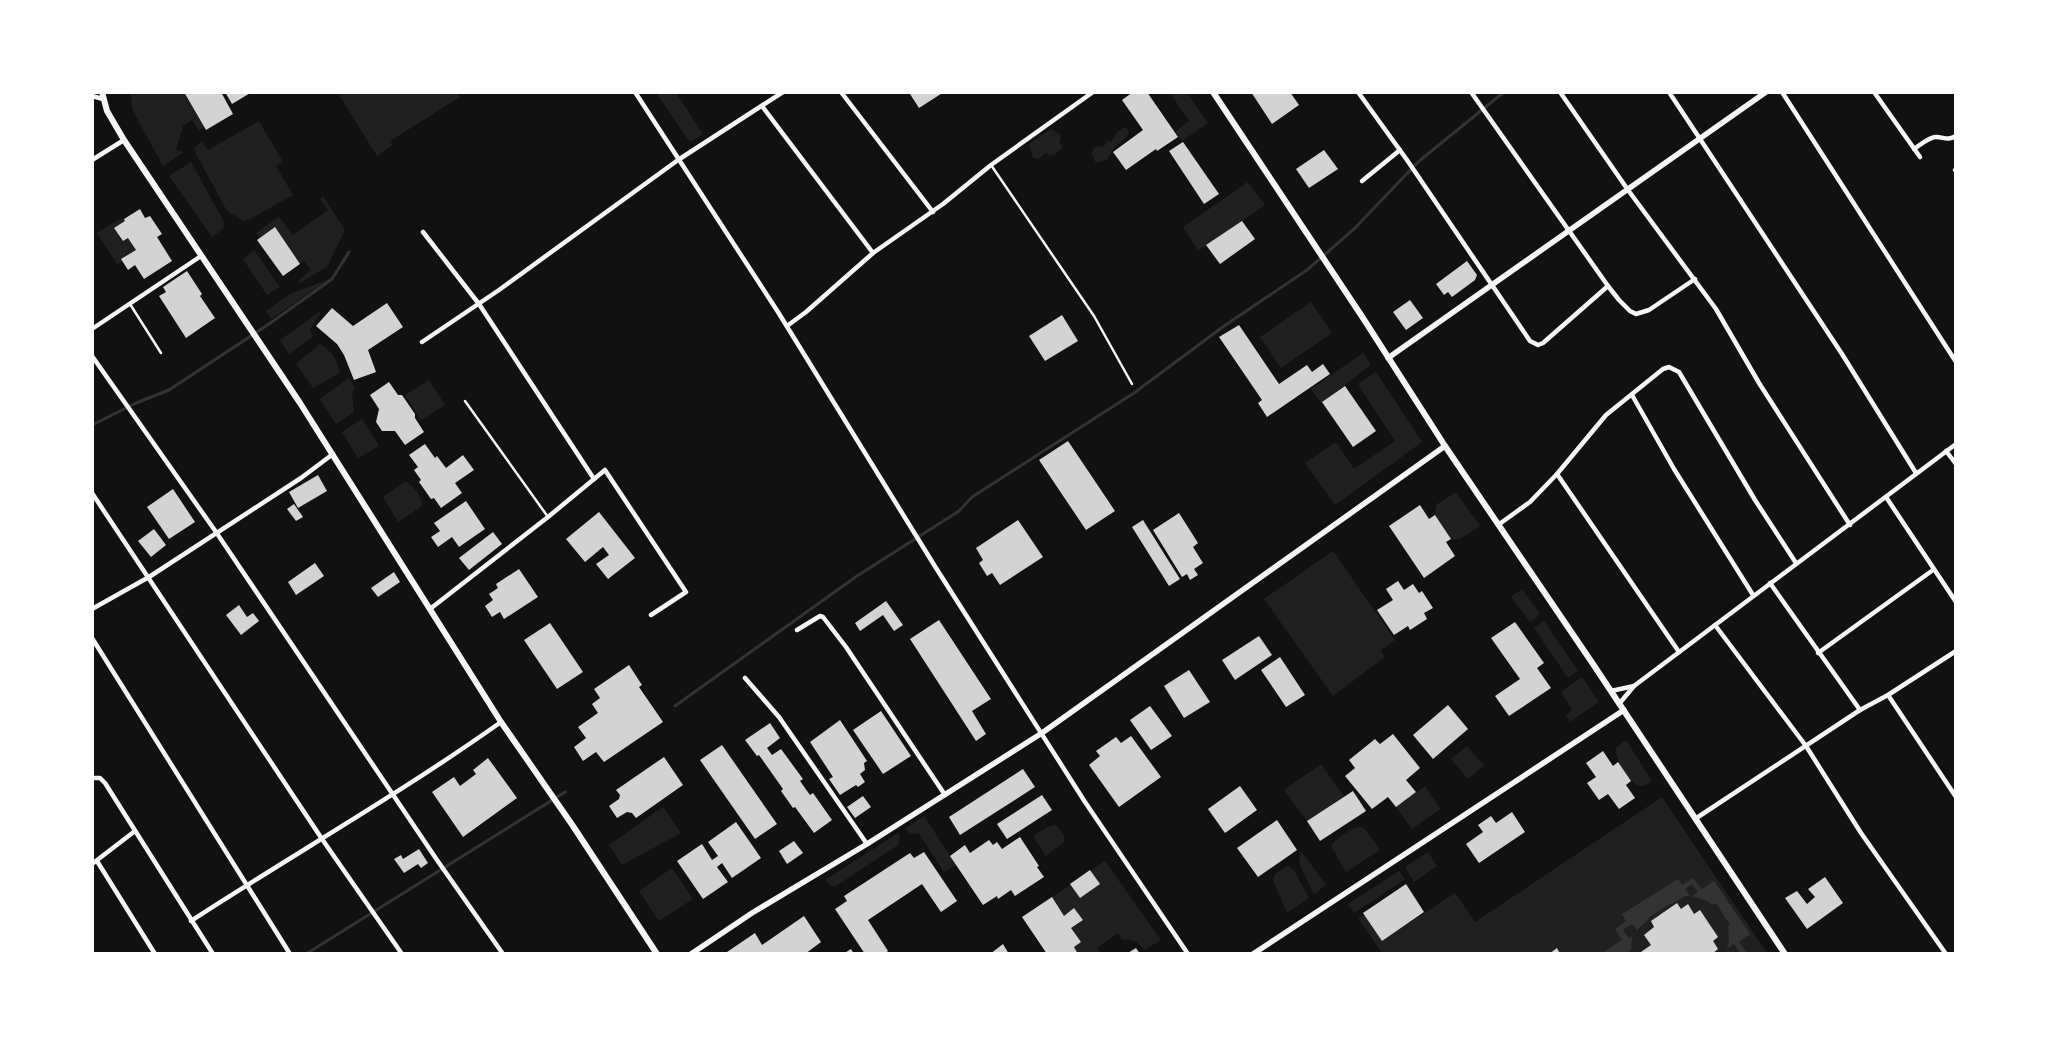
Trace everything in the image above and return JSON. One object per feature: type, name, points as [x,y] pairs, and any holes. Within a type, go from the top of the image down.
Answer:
[{"type":"main road","points":[[1213,92],[1445,446],[1611,690],[1785,953]]},
{"type":"main road","points":[[102,96],[107,111],[124,140],[251,328],[333,454],[501,722],[556,800],[657,954]]},
{"type":"street","points":[[635,92],[787,326],[923,548],[1088,807],[1188,954]]},
{"type":"street","points":[[422,342],[479,304],[678,160],[782,92]]},
{"type":"street","points":[[841,92],[933,212]]},
{"type":"street","points":[[787,326],[806,312],[873,253],[933,212],[991,165],[1093,92]]},
{"type":"street","points":[[1358,92],[1420,178],[1530,341],[1538,345],[1543,343],[1608,286]]},
{"type":"street","points":[[1471,92],[1618,300],[1630,311],[1636,314],[1650,310],[1695,279]]},
{"type":"street","points":[[1560,92],[1628,190],[1716,308],[1759,382],[1850,525]]},
{"type":"street","points":[[1669,92],[1699,141],[1842,354],[1916,473]]},
{"type":"street","points":[[1388,358],[1699,141],[1766,92]]},
{"type":"street","points":[[1782,92],[1956,362]]},
{"type":"street","points":[[1874,92],[1920,157]]},
{"type":"street","points":[[92,96],[102,96]]},
{"type":"street","points":[[762,106],[873,253]]},
{"type":"street","points":[[1914,149],[1931,138],[1938,137],[1947,140],[1956,136]]},
{"type":"street","points":[[92,160],[124,140]]},
{"type":"street","points":[[1362,180],[1400,150]]},
{"type":"street","points":[[423,232],[479,304],[594,480]]},
{"type":"street","points":[[92,329],[201,256]]},
{"type":"street","points":[[92,356],[134,413],[216,532],[437,860],[504,954]]},
{"type":"street","points":[[1498,525],[1530,502],[1557,474],[1606,415],[1632,396],[1663,369],[1669,367],[1679,372],[1755,500],[1796,563]]},
{"type":"street","points":[[1632,396],[1674,470],[1753,595]]},
{"type":"street","points":[[1253,954],[1622,707],[1634,686],[1956,444]]},
{"type":"street","points":[[691,954],[759,908],[866,844],[1042,733],[1445,446]]},
{"type":"street","points":[[1946,451],[1956,464]]},
{"type":"street","points":[[92,609],[149,577],[302,478],[333,454]]},
{"type":"street","points":[[430,609],[605,470],[686,592],[652,614]]},
{"type":"street","points":[[1557,474],[1679,652]]},
{"type":"street","points":[[92,493],[322,839],[402,952]]},
{"type":"street","points":[[1886,496],[1933,570],[1956,602]]},
{"type":"street","points":[[1818,653],[1933,570]]},
{"type":"street","points":[[1770,583],[1860,710]]},
{"type":"street","points":[[797,630],[820,616],[823,617],[846,647],[944,794]]},
{"type":"street","points":[[1715,625],[1806,746],[1861,832],[1946,954]]},
{"type":"street","points":[[92,638],[290,953]]},
{"type":"street","points":[[1695,818],[1860,710],[1888,695],[1956,651]]},
{"type":"street","points":[[745,678],[779,717],[866,844]]},
{"type":"street","points":[[1611,690],[1634,686]]},
{"type":"street","points":[[1888,695],[1956,797]]},
{"type":"street","points":[[192,921],[393,794],[501,722]]},
{"type":"street","points":[[92,778],[100,778],[105,783],[213,954]]},
{"type":"street","points":[[92,864],[135,831]]},
{"type":"street","points":[[97,861],[155,954]]},
{"type":"lane","points":[[991,165],[1094,316],[1132,384]]},
{"type":"lane","points":[[130,304],[161,353]]},
{"type":"lane","points":[[465,401],[548,517]]},
{"type":"shaded area","points":[[130,93],[184,93],[204,127],[199,130],[192,120],[183,126],[176,150],[184,152],[163,166],[133,111]]},
{"type":"shaded area","points":[[338,93],[457,93],[460,97],[390,141],[393,145],[377,156]]},
{"type":"shaded area","points":[[656,93],[676,93],[703,134],[690,142]]},
{"type":"shaded area","points":[[1170,93],[1187,93],[1208,123],[1182,141],[1175,132],[1189,121]]},
{"type":"shaded area","points":[[259,121],[283,162],[276,166],[293,195],[244,221],[227,211],[196,154],[195,148],[202,141],[208,150]]},
{"type":"shaded area","points":[[1124,127],[1128,129],[1128,135],[1109,155],[1108,159],[1096,163],[1092,155],[1094,147],[1104,146],[1108,140],[1111,142],[1117,132]]},
{"type":"shaded area","points":[[1051,129],[1060,134],[1059,142],[1063,146],[1056,154],[1050,156],[1046,153],[1039,159],[1033,158],[1029,144]]},
{"type":"shaded area","points":[[191,162],[224,222],[223,229],[212,237],[169,176]]},
{"type":"shaded area","points":[[1248,182],[1265,205],[1198,251],[1183,227]]},
{"type":"shaded area","points":[[323,196],[345,230],[327,267],[300,283],[299,280],[311,270],[304,261],[300,264],[275,228],[260,238],[256,233],[279,217],[293,235],[328,210],[320,199]]},
{"type":"shaded area","points":[[124,219],[125,221],[114,228],[122,241],[128,238],[136,250],[117,264],[97,233],[118,220]]},
{"type":"shaded area","points":[[254,250],[280,287],[267,295],[243,259]]},
{"type":"shaded area","points":[[329,279],[271,319],[266,311],[290,294]]},
{"type":"shaded area","points":[[1311,302],[1332,333],[1281,368],[1260,337]]},
{"type":"shaded area","points":[[322,310],[310,330],[313,337],[289,354],[280,340]]},
{"type":"shaded area","points":[[320,344],[333,356],[340,373],[313,388],[296,364]]},
{"type":"shaded area","points":[[1363,353],[1371,365],[1321,403],[1311,389]]},
{"type":"shaded area","points":[[1376,372],[1422,442],[1335,505],[1305,463],[1336,442],[1354,469],[1395,441],[1359,386],[1360,382]]},
{"type":"shaded area","points":[[349,378],[355,387],[352,396],[354,412],[336,424],[320,399]]},
{"type":"shaded area","points":[[429,380],[445,405],[421,420],[405,395]]},
{"type":"shaded area","points":[[362,419],[379,446],[358,458],[342,432]]},
{"type":"shaded area","points":[[405,481],[417,492],[422,506],[398,522],[383,497]]},
{"type":"shaded area","points":[[1456,492],[1480,526],[1460,539],[1451,539],[1435,515],[1436,505]]},
{"type":"shaded area","points":[[1333,551],[1395,640],[1381,650],[1385,657],[1333,696],[1264,599]]},
{"type":"shaded area","points":[[1522,589],[1540,614],[1530,622],[1511,597]]},
{"type":"shaded area","points":[[1544,621],[1578,671],[1568,678],[1534,628]]},
{"type":"shaded area","points":[[1582,677],[1599,702],[1570,722],[1566,715],[1572,710],[1562,693],[1563,690]]},
{"type":"shaded area","points":[[1626,740],[1652,781],[1645,785],[1637,785],[1632,782],[1620,765],[1616,748]]},
{"type":"shaded area","points":[[1467,746],[1484,766],[1468,779],[1451,759]]},
{"type":"shaded area","points":[[1321,764],[1344,796],[1307,821],[1284,790]]},
{"type":"shaded area","points":[[1425,786],[1440,809],[1412,829],[1396,807]]},
{"type":"shaded area","points":[[1662,797],[1767,953],[1382,953],[1358,918],[1365,914],[1383,940],[1455,893],[1475,922]]},
{"type":"shaded area","points":[[663,807],[681,833],[622,865],[609,845]]},
{"type":"shaded area","points":[[924,816],[956,865],[944,872],[919,834],[910,833],[905,829]]},
{"type":"shaded area","points":[[1056,825],[1064,835],[1064,842],[1046,856],[1033,836],[1049,826]]},
{"type":"shaded area","points":[[1360,827],[1365,829],[1380,850],[1346,872],[1331,846],[1344,834]]},
{"type":"shaded area","points":[[898,833],[900,837],[898,845],[836,886],[832,886],[825,880]]},
{"type":"shaded area","points":[[1301,851],[1326,885],[1314,894],[1299,863]]},
{"type":"shaded area","points":[[1428,852],[1437,866],[1414,882],[1405,867]]},
{"type":"shaded area","points":[[1105,861],[1161,940],[1144,950],[1135,941],[1122,940],[1118,933],[1097,948],[1101,953],[1078,953],[1074,947],[1081,942],[1071,928],[1083,920],[1074,908],[1064,916],[1052,897]]},
{"type":"shaded area","points":[[1288,866],[1294,870],[1309,898],[1287,913],[1273,880],[1275,874]]},
{"type":"shaded area","points":[[672,868],[693,899],[659,921],[639,891]]},
{"type":"shaded area","points":[[1399,871],[1405,879],[1354,913],[1348,904]]},
{"type":"shaded area","points":[[1693,878],[1702,889],[1714,881],[1750,934],[1739,942],[1747,953],[1740,953],[1734,944],[1727,949],[1729,940],[1728,927],[1730,925],[1716,903],[1713,905],[1692,896],[1698,892],[1692,884],[1685,889],[1690,896],[1685,896],[1671,903],[1648,918],[1637,930],[1632,924],[1623,930],[1629,938],[1632,936],[1631,949],[1627,953],[1602,953],[1622,940],[1615,929],[1626,921],[1622,914],[1678,879],[1682,885]]},
{"type":"building","points":[[184,92],[221,92],[233,114],[206,130]]},
{"type":"building","points":[[225,92],[252,92],[232,104]]},
{"type":"building","points":[[912,92],[944,92],[919,108],[910,94]]},
{"type":"building","points":[[1133,92],[1147,92],[1178,137],[1157,151],[1156,149],[1126,170],[1113,152],[1143,130],[1122,100]]},
{"type":"building","points":[[1251,92],[1290,92],[1299,105],[1272,124]]},
{"type":"building","points":[[1183,142],[1219,194],[1204,204],[1169,151]]},
{"type":"building","points":[[1324,150],[1338,169],[1309,188],[1296,169]]},
{"type":"building","points":[[140,209],[145,218],[150,216],[162,234],[157,237],[172,261],[144,279],[135,265],[128,270],[121,259],[136,250],[128,238],[123,241],[114,228]]},
{"type":"building","points":[[1242,221],[1255,239],[1220,264],[1206,245]]},
{"type":"building","points":[[275,227],[300,264],[283,276],[257,240]]},
{"type":"building","points":[[1467,261],[1477,275],[1475,280],[1452,297],[1448,292],[1444,295],[1436,284]]},
{"type":"building","points":[[187,271],[202,294],[200,296],[215,318],[186,338],[159,296],[166,292],[163,287]]},
{"type":"building","points":[[1410,300],[1423,318],[1406,330],[1393,312]]},
{"type":"building","points":[[387,303],[403,327],[368,350],[376,372],[354,380],[344,355],[337,344],[316,326],[332,308],[353,326]]},
{"type":"building","points":[[1062,315],[1078,341],[1045,361],[1029,336]]},
{"type":"building","points":[[1239,325],[1279,384],[1307,365],[1312,372],[1323,364],[1330,374],[1267,417],[1258,403],[1262,400],[1219,337]]},
{"type":"building","points":[[389,382],[398,395],[402,395],[424,432],[405,445],[395,431],[382,431],[376,422],[379,409],[370,395]]},
{"type":"building","points":[[1345,386],[1376,431],[1353,447],[1322,402]]},
{"type":"building","points":[[1068,441],[1115,511],[1086,530],[1039,460]]},
{"type":"building","points":[[425,444],[435,458],[437,456],[446,468],[463,455],[474,470],[455,483],[462,493],[441,508],[434,498],[431,499],[419,482],[421,480],[414,470],[418,467],[409,455]]},
{"type":"building","points":[[318,475],[327,491],[298,508],[289,492]]},
{"type":"building","points":[[173,489],[195,522],[169,539],[147,507]]},
{"type":"building","points":[[466,501],[485,529],[459,547],[452,537],[438,547],[431,537],[440,531],[434,523]]},
{"type":"building","points":[[294,504],[303,517],[296,521],[287,509]]},
{"type":"building","points":[[1420,505],[1429,519],[1435,515],[1451,539],[1446,542],[1455,556],[1424,578],[1389,526]]},
{"type":"building","points":[[599,512],[635,558],[608,579],[596,564],[609,555],[603,547],[585,562],[566,539]]},
{"type":"building","points":[[1179,513],[1198,543],[1193,547],[1203,563],[1194,569],[1198,575],[1190,580],[1187,574],[1182,577],[1153,530]]},
{"type":"building","points":[[1018,520],[1043,557],[1000,585],[992,573],[987,576],[979,563],[983,560],[976,548]]},
{"type":"building","points":[[1143,520],[1180,579],[1169,586],[1132,527]]},
{"type":"building","points":[[154,529],[166,545],[151,557],[138,541]]},
{"type":"building","points":[[493,532],[502,544],[469,570],[459,558]]},
{"type":"building","points":[[315,563],[324,576],[296,595],[288,582]]},
{"type":"building","points":[[519,569],[538,597],[504,619],[500,612],[492,617],[485,606],[493,600],[489,594],[498,588],[496,584]]},
{"type":"building","points":[[394,572],[400,582],[378,597],[371,588]]},
{"type":"building","points":[[1398,581],[1404,590],[1413,584],[1419,593],[1422,591],[1433,608],[1424,613],[1427,619],[1410,630],[1408,626],[1394,635],[1377,610],[1393,600],[1386,589]]},
{"type":"building","points":[[886,601],[903,625],[894,631],[883,615],[860,631],[855,623]]},
{"type":"building","points":[[239,605],[247,617],[253,613],[259,621],[241,635],[226,615]]},
{"type":"building","points":[[939,620],[991,699],[972,711],[986,734],[976,741],[910,639]]},
{"type":"building","points":[[1515,622],[1544,663],[1537,668],[1551,688],[1509,716],[1495,696],[1520,679],[1491,638]]},
{"type":"building","points":[[550,623],[583,672],[557,689],[524,640]]},
{"type":"building","points":[[1259,636],[1272,655],[1235,680],[1222,660]]},
{"type":"building","points":[[1280,657],[1305,695],[1286,707],[1261,670]]},
{"type":"building","points":[[629,665],[642,685],[639,687],[663,722],[604,762],[596,752],[583,761],[574,747],[586,738],[578,727],[598,713],[592,704],[600,698],[594,689]]},
{"type":"building","points":[[1189,670],[1210,702],[1184,718],[1164,686]]},
{"type":"building","points":[[1448,705],[1468,729],[1433,759],[1413,735]]},
{"type":"building","points":[[1150,706],[1172,736],[1151,750],[1130,720]]},
{"type":"building","points":[[881,711],[911,756],[883,774],[853,730]]},
{"type":"building","points":[[840,720],[867,761],[864,763],[865,770],[860,774],[865,782],[840,795],[829,779],[833,777],[810,742]]},
{"type":"building","points":[[770,723],[780,738],[767,748],[772,755],[781,749],[803,779],[800,781],[810,795],[813,793],[832,820],[814,833],[781,791],[783,789],[759,755],[757,756],[745,740]]},
{"type":"building","points":[[1393,734],[1420,768],[1406,780],[1416,792],[1396,807],[1388,797],[1372,809],[1345,776],[1355,768],[1349,760],[1375,739],[1380,744]]},
{"type":"building","points":[[1131,736],[1161,777],[1119,807],[1089,765],[1100,756],[1096,751],[1116,737],[1121,743]]},
{"type":"building","points":[[722,745],[777,824],[755,839],[700,760]]},
{"type":"building","points":[[1603,751],[1613,766],[1618,762],[1631,781],[1626,785],[1635,798],[1619,809],[1608,794],[1599,800],[1587,783],[1596,777],[1586,763]]},
{"type":"building","points":[[664,757],[683,785],[636,818],[632,813],[627,812],[617,818],[609,806],[619,799],[620,795],[616,790]]},
{"type":"building","points":[[488,758],[517,798],[463,837],[432,792],[454,777],[460,786],[476,774],[473,770]]},
{"type":"building","points":[[1023,769],[1035,787],[960,835],[949,817]]},
{"type":"building","points":[[1240,786],[1257,810],[1225,833],[1208,809]]},
{"type":"building","points":[[1353,791],[1366,811],[1320,841],[1307,821]]},
{"type":"building","points":[[1042,795],[1052,810],[1007,839],[997,824]]},
{"type":"building","points":[[863,796],[871,807],[855,818],[847,807]]},
{"type":"building","points":[[1512,812],[1525,832],[1479,863],[1466,844],[1483,832],[1478,825],[1491,816],[1496,823]]},
{"type":"building","points":[[1277,820],[1297,850],[1258,877],[1237,848]]},
{"type":"building","points":[[736,822],[761,858],[732,878],[722,863],[717,867],[728,882],[703,899],[677,861],[702,844],[712,860],[718,856],[708,842]]},
{"type":"building","points":[[1020,837],[1044,877],[1015,896],[1011,890],[998,899],[997,896],[983,905],[950,856],[965,845],[970,853],[989,840],[993,845],[997,842],[1002,849]]},
{"type":"building","points":[[794,841],[803,853],[787,864],[779,851]]},
{"type":"building","points":[[419,849],[428,863],[421,868],[418,864],[404,873],[394,859],[401,855],[403,859]]},
{"type":"building","points":[[924,852],[957,901],[941,912],[922,884],[868,920],[888,951],[884,954],[865,954],[835,909],[847,901],[844,896],[910,853],[914,858]]},
{"type":"building","points":[[1090,870],[1100,884],[1080,898],[1070,884]]},
{"type":"building","points":[[1825,877],[1843,903],[1807,929],[1785,898],[1797,891],[1807,904],[1815,897],[1808,889]]},
{"type":"building","points":[[1406,884],[1424,912],[1382,941],[1363,913]]},
{"type":"building","points":[[1052,897],[1064,916],[1074,908],[1083,920],[1071,928],[1081,942],[1074,947],[1078,954],[1047,954],[1022,917]]},
{"type":"building","points":[[1677,903],[1681,909],[1688,904],[1694,914],[1700,910],[1718,937],[1713,941],[1718,949],[1712,954],[1638,954],[1651,945],[1644,935],[1654,927],[1651,921]]},
{"type":"building","points":[[804,916],[821,942],[805,954],[724,954],[755,933],[762,945]]},
{"type":"building","points":[[1003,944],[1009,954],[990,954]]},
{"type":"building","points":[[1136,948],[1140,954],[1127,954],[1131,951]]},
{"type":"building","points":[[1557,948],[1560,954],[1549,954]]},
{"type":"building","points":[[851,949],[854,954],[843,954]]},
{"type":"waterway","points":[[675,706],[857,576],[959,511],[972,497],[1134,393],[1224,326],[1307,270],[1354,229],[1418,162],[1504,92]]},
{"type":"waterway","points":[[92,425],[136,403],[169,390],[269,324],[332,279],[349,252]]},
{"type":"waterway","points":[[306,954],[565,792]]}]
